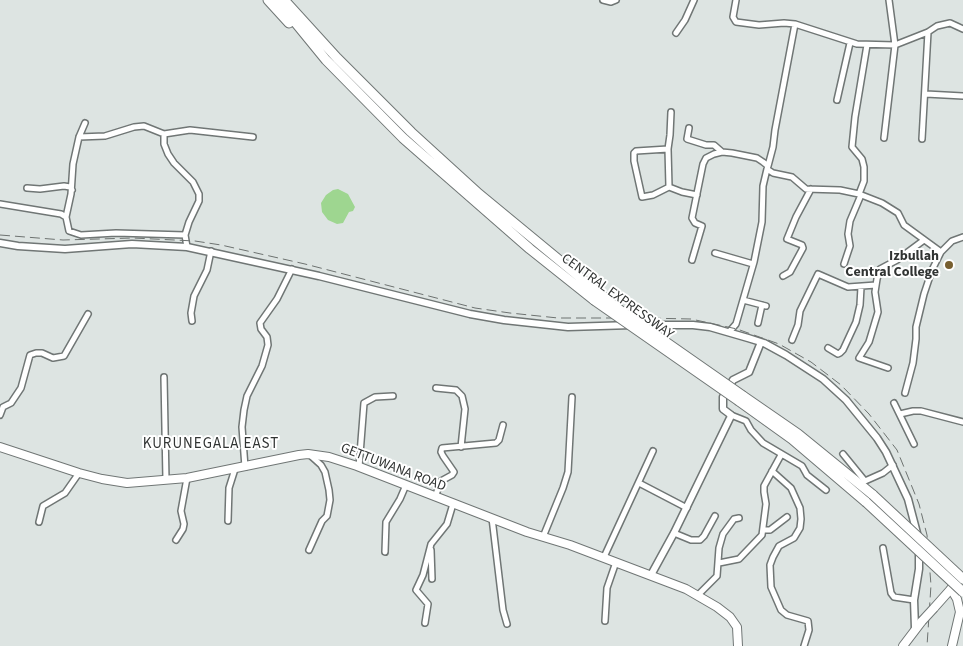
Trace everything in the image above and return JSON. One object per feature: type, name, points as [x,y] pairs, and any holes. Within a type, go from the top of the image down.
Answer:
[{"type":"highway","points":[[268,0],[318,55],[326,60]]},
{"type":"highway","name":"CENTRAL EXPRESSWAY","points":[[277,0],[326,60],[403,138],[530,249],[611,313],[741,398]]},
{"type":"highway","name":"CENTRAL EXPRESSWAY","points":[[284,0],[336,58],[479,194],[617,308],[741,398],[869,499],[963,577]]},
{"type":"highway","name":"CENTRAL EXPRESSWAY","points":[[869,499],[963,592]]},
{"type":"main road","name":"GETTUWANA ROAD","points":[[0,447],[79,473],[127,483],[187,478],[308,454],[329,457],[543,537],[570,544],[698,595],[724,612],[735,624],[738,646]]},
{"type":"main road","points":[[902,646],[915,628],[963,577]]},
{"type":"main road","points":[[950,589],[957,599],[960,612],[952,646]]},
{"type":"street","points":[[603,0],[611,2],[616,0]]},
{"type":"street","points":[[676,33],[694,0]]},
{"type":"street","points":[[736,0],[733,17],[736,22],[759,25],[795,24],[850,42],[867,45],[895,45],[928,32],[937,26],[950,23],[963,29]]},
{"type":"street","points":[[884,138],[895,45],[889,0]]},
{"type":"street","points":[[729,332],[736,324],[754,264],[762,222],[763,191],[773,147],[795,24]]},
{"type":"street","points":[[922,139],[928,32]]},
{"type":"street","points":[[838,100],[850,42]]},
{"type":"street","points":[[844,264],[850,246],[848,234],[850,221],[864,182],[862,159],[852,147],[867,45]]},
{"type":"street","points":[[926,94],[963,96]]},
{"type":"street","points":[[669,187],[668,149],[670,112]]},
{"type":"street","points":[[85,123],[79,137],[73,164],[72,190],[66,217],[69,231],[81,235],[116,233],[185,235]]},
{"type":"street","points":[[79,137],[105,136],[144,126],[164,134],[190,130],[253,137]]},
{"type":"street","points":[[689,128],[688,139],[706,145],[714,145],[722,152]]},
{"type":"street","points":[[164,134],[164,144],[168,154],[174,163],[193,182],[199,194],[199,201],[188,222],[185,235],[187,246]]},
{"type":"street","points":[[668,149],[634,153],[642,197],[652,195],[669,187],[697,195]]},
{"type":"street","points":[[692,260],[702,226],[692,218],[703,164],[706,158],[722,152],[757,158],[777,175],[792,177],[803,187],[834,189],[860,195],[882,203],[898,213],[904,226],[941,252]]},
{"type":"street","points":[[27,188],[40,189],[64,186],[70,187],[72,190]]},
{"type":"street","points":[[783,276],[790,272],[802,248],[802,246],[787,239],[811,189]]},
{"type":"street","points":[[0,204],[61,214],[66,217]]},
{"type":"street","points":[[904,393],[907,381],[910,379],[921,303],[932,270],[941,252],[952,241],[963,238]]},
{"type":"street","points":[[888,368],[859,358],[869,342],[878,312],[876,285],[880,269],[897,260],[924,240]]},
{"type":"street","points":[[0,243],[65,249],[132,244],[187,246],[470,314],[504,320],[568,327],[672,324],[710,328],[761,342],[801,364],[823,379],[846,400],[877,438],[893,466],[908,499],[918,536],[919,569],[914,600],[915,628]]},
{"type":"street","points":[[192,321],[191,313],[194,296],[206,270],[211,251]]},
{"type":"street","points":[[714,253],[754,264]]},
{"type":"street","points":[[244,467],[242,427],[244,410],[248,396],[262,366],[268,345],[267,337],[260,326],[292,270]]},
{"type":"street","points":[[792,340],[798,326],[800,310],[818,274],[848,288],[876,285]]},
{"type":"street","points":[[828,348],[838,354],[843,350],[856,322],[860,305],[861,287]]},
{"type":"street","points":[[743,300],[764,306],[758,322]]},
{"type":"street","points":[[0,415],[3,407],[11,403],[21,388],[30,355],[42,353],[53,358],[64,356],[88,314]]},
{"type":"street","points":[[761,342],[749,372],[733,380],[723,397],[723,409],[731,415],[746,421],[751,430],[763,443],[802,466],[807,475],[826,490]]},
{"type":"street","points":[[164,377],[166,480]]},
{"type":"street","points":[[436,388],[456,390],[462,396],[465,409],[461,447]]},
{"type":"street","points":[[359,467],[364,403],[375,397],[393,396]]},
{"type":"street","points":[[543,537],[568,472],[572,397]]},
{"type":"street","points":[[894,403],[914,444]]},
{"type":"street","points":[[900,414],[921,411],[963,422]]},
{"type":"street","points":[[651,575],[719,443],[731,415]]},
{"type":"street","points":[[435,497],[441,481],[454,472],[441,450],[445,447],[496,443],[501,435],[503,425]]},
{"type":"street","points":[[604,557],[653,451]]},
{"type":"street","points":[[308,454],[321,465],[325,472],[330,500],[326,516],[309,550]]},
{"type":"street","points":[[843,454],[865,481],[893,466]]},
{"type":"street","points":[[719,563],[739,558],[762,535],[766,504],[764,489],[781,455]]},
{"type":"street","points":[[228,521],[229,488],[235,468]]},
{"type":"street","points":[[772,472],[791,488],[800,508],[802,519],[800,528],[794,538],[779,546],[773,557],[770,564],[771,587],[781,610],[787,615],[808,621],[810,630],[804,646]]},
{"type":"street","points":[[39,522],[43,506],[65,493],[79,473]]},
{"type":"street","points":[[176,540],[183,530],[184,524],[181,511],[187,478]]},
{"type":"street","points":[[639,483],[686,508]]},
{"type":"street","points":[[385,552],[386,522],[406,485]]},
{"type":"street","points":[[425,623],[428,604],[416,590],[423,575],[430,547],[434,538],[446,524],[453,504]]},
{"type":"street","points":[[674,533],[691,540],[700,540],[715,516]]},
{"type":"street","points":[[763,530],[770,530],[787,517]]},
{"type":"street","points":[[492,518],[503,610],[507,624]]},
{"type":"street","points":[[698,595],[717,576],[719,548],[724,534],[734,519],[739,518]]},
{"type":"street","points":[[430,547],[432,579]]},
{"type":"street","points":[[883,548],[891,593],[894,597],[914,600]]},
{"type":"street","points":[[605,621],[607,588],[616,562]]},
{"type":"green space","points":[[338,189],[348,194],[355,207],[353,211],[349,212],[343,223],[337,224],[328,220],[322,212],[321,203],[326,195]]},
{"type":"railway","points":[[0,235],[63,240],[133,238],[195,241],[305,264],[475,308],[558,318],[691,319],[737,329],[779,344],[811,362],[841,385],[869,414],[897,450],[919,504],[927,535],[931,585],[927,646]]},
{"type":"place","name":"Izbullah Central College","points":[[949,265]]},
{"type":"district","name":"KURUNEGALA EAST","points":[[211,445]]}]
